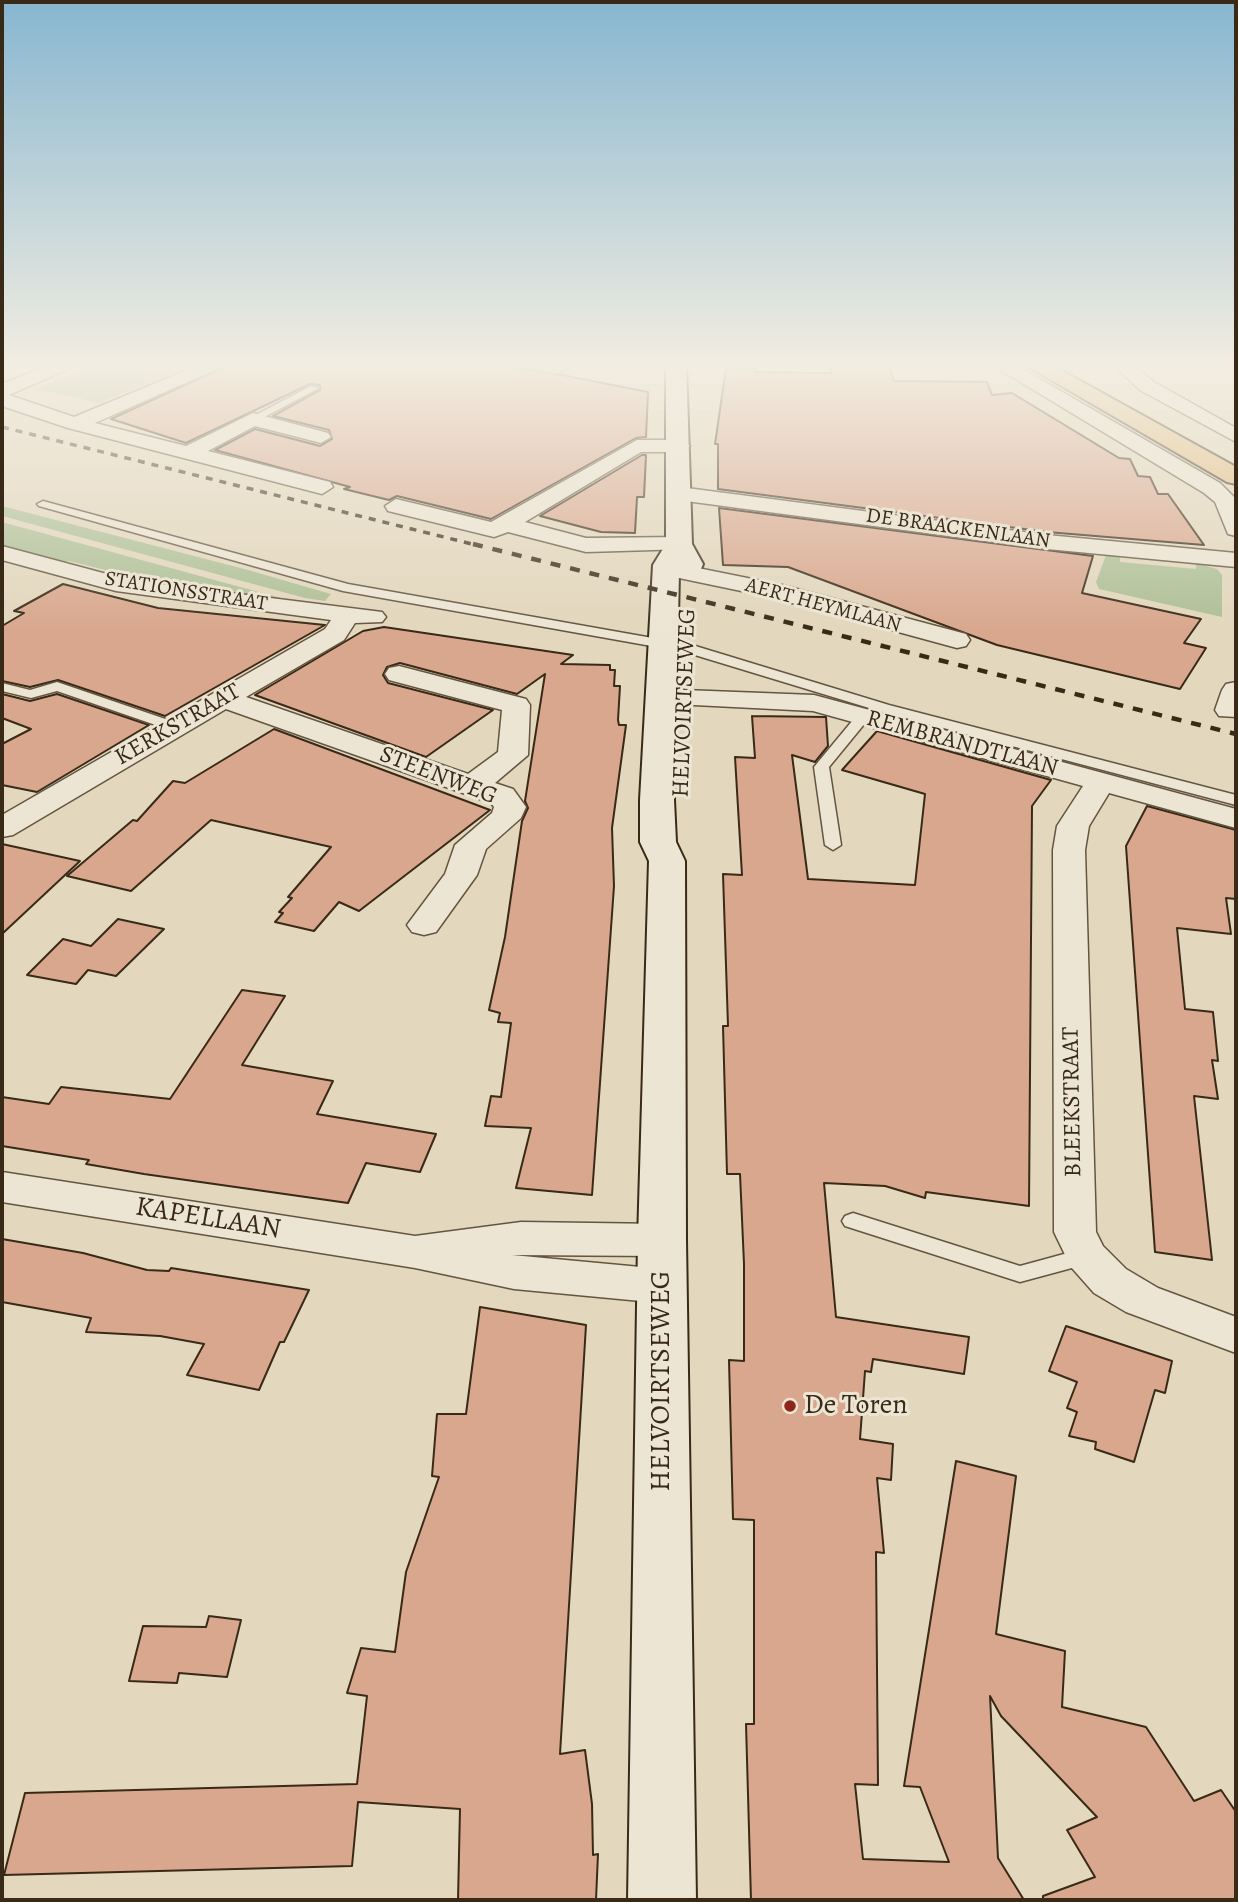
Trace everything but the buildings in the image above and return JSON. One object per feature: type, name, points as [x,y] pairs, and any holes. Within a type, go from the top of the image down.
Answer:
[{"type":"highway","points":[[1191,452],[1236,477]]},
{"type":"main road","name":"HELVOIRTSEWEG","points":[[667,861],[679,842],[684,698],[676,646],[683,559],[679,494],[669,452]]},
{"type":"main road","name":"HELVOIRTSEWEG","points":[[662,1900],[662,1263],[667,861],[658,842],[657,800],[660,678],[676,646]]},
{"type":"street","points":[[179,452],[323,488]]},
{"type":"street","points":[[187,454],[191,452]]},
{"type":"street","points":[[397,506],[494,530],[627,452]]},
{"type":"street","points":[[1150,452],[1212,488],[1225,499],[1236,529]]},
{"type":"street","name":"DE BRAACKENLAAN","points":[[679,494],[1047,542],[1236,560]]},
{"type":"street","name":"AERT HEYMLAAN","points":[[505,524],[586,545],[683,559],[773,590],[957,640]]},
{"type":"street","name":"STATIONSSTRAAT","points":[[2,553],[116,584],[167,593],[360,616]]},
{"type":"street","name":"KERKSTRAAT","points":[[4,825],[335,634],[360,616]]},
{"type":"street","points":[[399,674],[516,705],[513,755],[473,785]]},
{"type":"street","name":"REMBRANDTLAAN","points":[[684,698],[814,703],[1236,820]]},
{"type":"street","name":"STEENWEG","points":[[224,699],[497,793],[510,807],[505,818],[471,845],[461,875],[424,925]]},
{"type":"street","name":"BLEEKSTRAAT","points":[[1101,781],[1073,826],[1069,850],[1075,1232],[1086,1256],[1110,1281],[1142,1300],[1236,1335]]},
{"type":"street","name":"KAPELLAAN","points":[[2,1187],[415,1252],[514,1272],[662,1263]]},
{"type":"lane","points":[[43,504],[347,589],[676,646],[884,708],[1236,800]]},
{"type":"lane","points":[[2,687],[32,694],[57,686],[175,727]]},
{"type":"lane","points":[[833,845],[821,766],[863,718]]},
{"type":"lane","points":[[853,1221],[1020,1275],[1086,1256]]},
{"type":"green space","points":[[2,506],[331,594],[325,601],[305,598],[2,516]]},
{"type":"green space","points":[[2,522],[299,603],[244,598],[238,593],[150,581],[69,561],[54,563],[2,549]]},
{"type":"green space","points":[[1106,555],[1120,556],[1120,562],[1196,569],[1196,563],[1217,569],[1222,575],[1222,617],[1099,589],[1096,582]]},
{"type":"railway","points":[[101,452],[480,546]]},
{"type":"railway","points":[[473,544],[1236,734]]},
{"type":"place","name":"De Toren","points":[[790,1406]]}]
